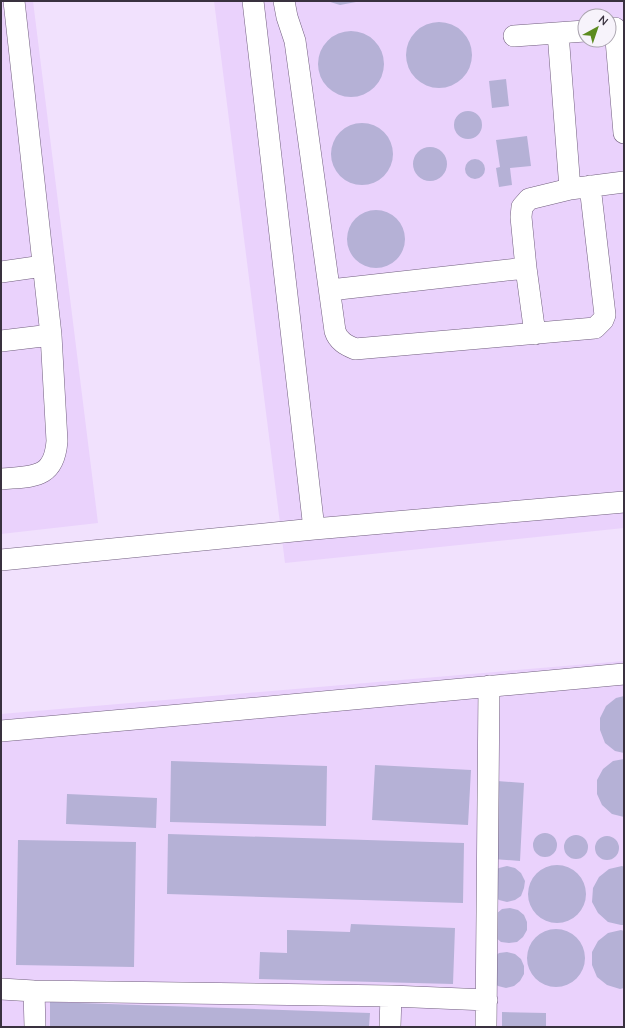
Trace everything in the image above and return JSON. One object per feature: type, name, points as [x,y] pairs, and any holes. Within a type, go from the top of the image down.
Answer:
[{"type":"street","points":[[1,479],[36,476],[45,471],[51,464],[56,453],[57,441],[51,335],[14,1]]},
{"type":"street","points":[[253,1],[314,529]]},
{"type":"street","points":[[284,1],[287,17],[295,40],[336,335],[340,340],[355,349],[595,328],[603,320],[605,315],[590,186]]},
{"type":"street","points":[[514,36],[577,32]]},
{"type":"street","points":[[558,33],[570,189]]},
{"type":"street","points":[[617,41],[624,133]]},
{"type":"street","points":[[535,334],[526,268],[521,217],[522,208],[529,199],[570,189],[624,182]]},
{"type":"street","points":[[1,272],[43,266]]},
{"type":"street","points":[[330,290],[526,268]]},
{"type":"street","points":[[1,341],[51,335]]},
{"type":"street","points":[[1,560],[314,529],[624,502]]},
{"type":"street","points":[[1,731],[624,674]]},
{"type":"street","points":[[486,1027],[489,686]]},
{"type":"street","points":[[1,989],[34,991],[391,996],[487,1000]]},
{"type":"street","points":[[34,991],[35,1027]]},
{"type":"street","points":[[390,1027],[391,996]]},
{"type":"shaded area","points":[[1,1],[33,1],[98,523],[1,534]]},
{"type":"shaded area","points":[[214,1],[624,1],[624,528],[285,563]]},
{"type":"shaded area","points":[[624,661],[624,1027],[1,1027],[1,714]]},
{"type":"building","points":[[327,1],[356,1],[356,2],[340,5]]},
{"type":"building","points":[[439,22],[452,25],[462,32],[469,42],[472,55],[469,68],[462,78],[452,85],[439,88],[426,85],[416,78],[409,68],[406,55],[409,42],[416,32],[426,25]]},
{"type":"building","points":[[351,31],[364,34],[374,41],[381,51],[384,64],[381,77],[374,87],[364,94],[351,97],[338,94],[328,87],[321,77],[318,64],[321,51],[328,41],[338,34]]},
{"type":"building","points":[[506,79],[509,106],[492,108],[489,81]]},
{"type":"building","points":[[468,111],[478,115],[482,125],[478,135],[468,139],[458,135],[454,125],[458,115]]},
{"type":"building","points":[[362,123],[374,126],[384,132],[390,142],[393,154],[390,166],[384,176],[374,182],[362,185],[350,182],[340,176],[334,166],[331,154],[334,142],[340,132],[350,126]]},
{"type":"building","points":[[527,136],[531,166],[510,168],[512,185],[499,187],[496,168],[500,167],[496,140]]},
{"type":"building","points":[[430,147],[442,152],[447,164],[442,176],[430,181],[418,176],[413,164],[418,152]]},
{"type":"building","points":[[475,159],[482,162],[485,169],[482,176],[475,179],[468,176],[465,169],[468,162]]},
{"type":"building","points":[[376,210],[387,212],[400,223],[403,228],[405,239],[403,250],[392,263],[387,266],[376,268],[365,266],[352,255],[349,250],[347,239],[349,228],[360,215],[365,212]]},
{"type":"building","points":[[624,696],[624,753],[615,751],[605,743],[600,730],[600,718],[606,706],[616,698]]},
{"type":"building","points":[[624,759],[624,817],[612,814],[602,805],[597,794],[597,780],[603,769],[613,761]]},
{"type":"building","points":[[171,761],[327,766],[326,826],[170,822]]},
{"type":"building","points":[[375,765],[471,770],[468,825],[372,820]]},
{"type":"building","points":[[497,781],[524,783],[520,861],[493,859]]},
{"type":"building","points":[[67,794],[157,798],[156,828],[66,824]]},
{"type":"building","points":[[545,833],[554,836],[557,845],[554,854],[545,857],[536,854],[533,845],[536,836]]},
{"type":"building","points":[[168,834],[464,843],[463,903],[167,894]]},
{"type":"building","points":[[576,835],[585,838],[588,847],[585,856],[576,859],[567,856],[564,847],[567,838]]},
{"type":"building","points":[[607,836],[616,839],[619,848],[616,857],[607,860],[598,857],[595,848],[598,839]]},
{"type":"building","points":[[18,840],[136,842],[134,967],[16,965]]},
{"type":"building","points":[[557,865],[568,867],[581,878],[584,883],[586,894],[584,905],[573,918],[568,921],[557,923],[546,921],[533,910],[530,905],[528,894],[530,883],[541,870],[546,867]]},
{"type":"building","points":[[507,866],[515,868],[521,873],[525,881],[521,896],[515,900],[507,902],[499,900],[493,895],[493,872],[499,868]]},
{"type":"building","points":[[622,866],[624,867],[624,925],[608,922],[598,913],[592,902],[593,888],[599,877],[609,869]]},
{"type":"building","points":[[510,908],[518,910],[524,915],[527,922],[527,930],[523,937],[517,942],[501,942],[495,937],[496,914],[502,909]]},
{"type":"building","points":[[351,924],[455,928],[453,984],[259,979],[260,952],[287,953],[287,930],[350,932]]},
{"type":"building","points":[[556,929],[567,931],[580,942],[583,947],[585,958],[583,969],[572,982],[567,985],[556,987],[545,985],[532,974],[529,969],[527,958],[529,947],[540,934],[545,931]]},
{"type":"building","points":[[621,930],[624,931],[624,988],[620,989],[607,985],[597,977],[592,965],[592,952],[598,941],[608,933]]},
{"type":"building","points":[[507,952],[515,954],[521,959],[524,966],[524,974],[520,981],[514,986],[506,988],[498,986],[492,981],[493,958],[499,953]]},
{"type":"building","points":[[50,1002],[370,1013],[369,1027],[50,1027]]},
{"type":"building","points":[[502,1012],[546,1013],[546,1027],[502,1027]]}]
